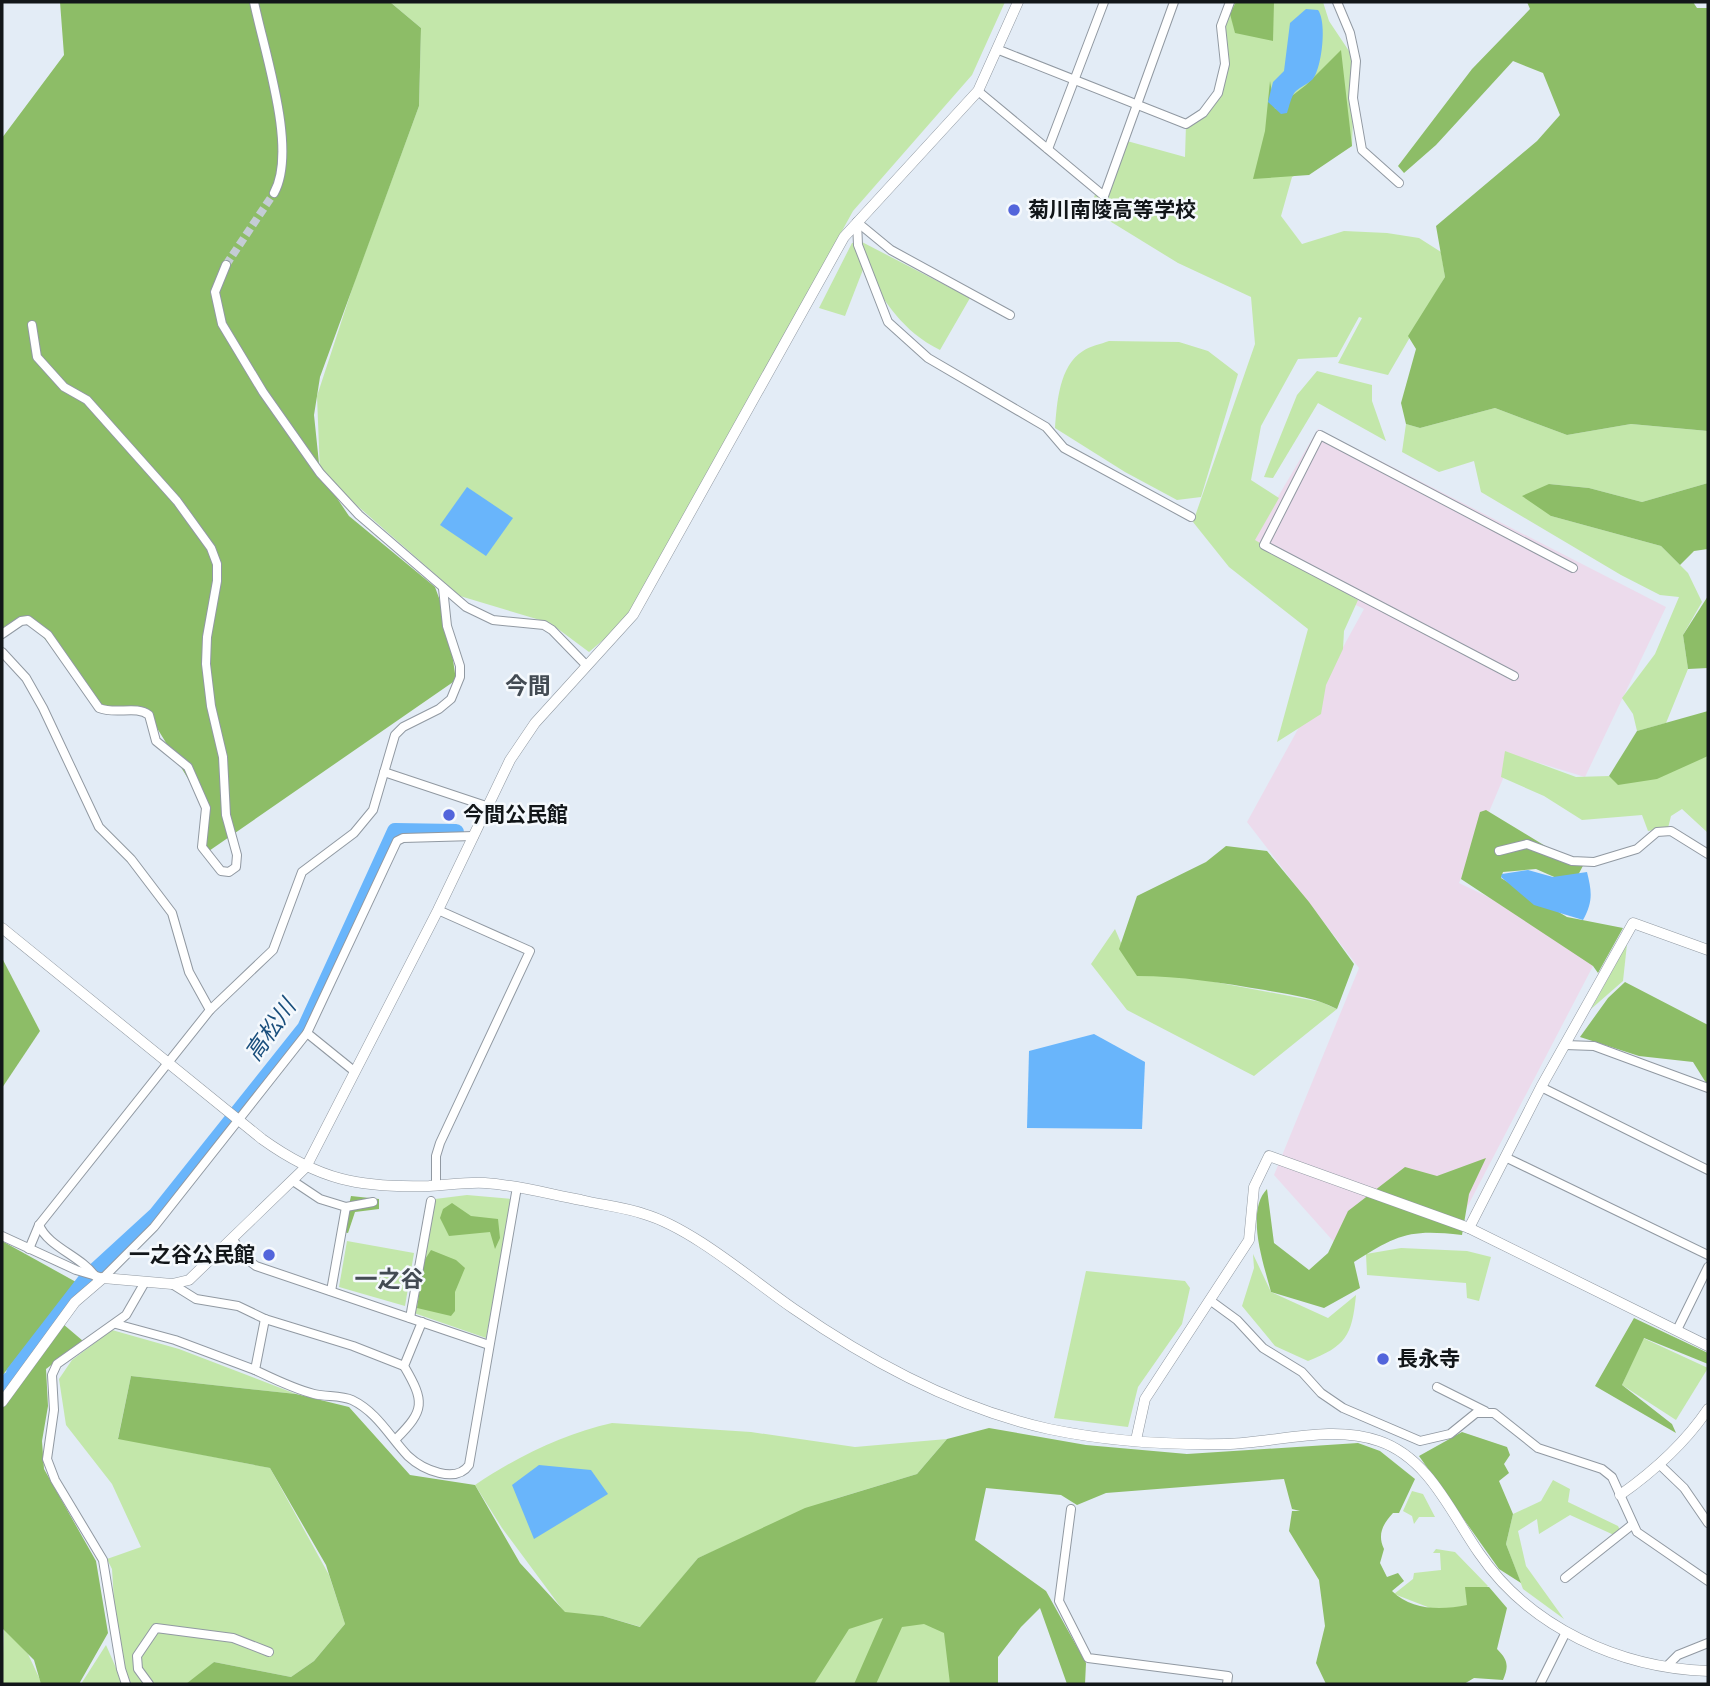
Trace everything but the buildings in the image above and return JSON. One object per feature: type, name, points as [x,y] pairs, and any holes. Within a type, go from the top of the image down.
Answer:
[{"type":"street","points":[[254,2],[284,146],[283,172],[274,194]]},
{"type":"street","points":[[2,1236],[99,1277],[172,1284],[189,1280],[306,1167],[521,741],[633,615],[844,237],[978,91],[999,51],[1018,2]]},
{"type":"street","points":[[1048,149],[1104,2]]},
{"type":"street","points":[[978,91],[1104,196],[1174,2]]},
{"type":"street","points":[[999,51],[1186,124],[1203,113],[1218,93],[1225,64],[1221,26],[1230,2]]},
{"type":"street","points":[[1337,2],[1356,61],[1353,98],[1362,150],[1399,183]]},
{"type":"street","points":[[857,222],[891,250],[1010,315]]},
{"type":"street","points":[[857,222],[858,245],[888,322],[928,358],[1046,427],[1063,448],[1191,517]]},
{"type":"street","points":[[226,265],[215,292],[217,311],[296,443],[359,514],[443,588],[479,615],[552,630],[587,666]]},
{"type":"street","points":[[2,634],[21,621],[29,620],[48,635],[99,708],[111,713],[143,710],[149,715],[156,741],[167,752],[180,757],[188,767],[206,808],[202,847],[221,871],[229,872],[236,867],[237,855],[226,815],[223,757],[211,706],[206,664],[207,637],[217,581],[217,564],[211,548],[177,501],[87,400],[64,387],[37,357],[32,325]]},
{"type":"street","points":[[1514,676],[1264,545],[1320,435],[1573,568]]},
{"type":"street","points":[[29,1248],[39,1225],[167,1062],[210,1010],[273,950],[302,872],[364,824],[378,797],[395,735],[403,727],[439,709],[451,699],[457,687],[460,666],[447,626],[443,588]]},
{"type":"street","points":[[2,652],[26,678],[43,708],[99,827],[131,859],[172,913],[189,972],[210,1010]]},
{"type":"street","points":[[384,772],[486,806]]},
{"type":"street","points":[[1499,851],[1527,844],[1572,861],[1594,862],[1637,849],[1657,832],[1671,831],[1708,854]]},
{"type":"street","points":[[2,1402],[75,1302],[154,1227],[235,1117],[307,1033],[397,841],[403,838],[474,836]]},
{"type":"street","points":[[436,1185],[436,1156],[440,1143],[530,951],[438,910]]},
{"type":"street","points":[[1469,1228],[1541,1087],[1633,923],[1708,950]]},
{"type":"street","points":[[2,928],[235,1117],[306,1167],[327,1176],[378,1187],[485,1183],[517,1187],[646,1214],[666,1223],[852,1346],[976,1405],[1051,1429],[1136,1440],[1228,1444],[1352,1434],[1379,1440],[1414,1462],[1439,1491],[1492,1571],[1566,1632],[1629,1660],[1708,1671]]},
{"type":"street","points":[[307,1033],[354,1071]]},
{"type":"street","points":[[1565,1045],[1594,1046],[1708,1088]]},
{"type":"street","points":[[1541,1087],[1708,1170]]},
{"type":"street","points":[[1136,1440],[1145,1399],[1249,1240],[1254,1187],[1269,1156],[1469,1228],[1708,1346]]},
{"type":"street","points":[[1505,1157],[1708,1255]]},
{"type":"street","points":[[293,1181],[320,1199],[346,1207],[373,1202]]},
{"type":"street","points":[[116,1324],[175,1340],[299,1390],[351,1399],[383,1423],[410,1457],[428,1468],[455,1476],[463,1474],[469,1465],[517,1187]]},
{"type":"street","points":[[410,1318],[431,1201]]},
{"type":"street","points":[[331,1291],[346,1207]]},
{"type":"street","points":[[39,1225],[43,1234],[78,1257],[99,1277]]},
{"type":"street","points":[[233,1240],[244,1257],[256,1266],[489,1345]]},
{"type":"street","points":[[1677,1330],[1708,1267]]},
{"type":"street","points":[[126,1684],[121,1669],[103,1560],[55,1480],[47,1459],[54,1410],[52,1375],[57,1364],[126,1315],[145,1282]]},
{"type":"street","points":[[172,1284],[196,1299],[237,1306],[265,1319],[353,1346],[404,1366],[414,1384],[419,1404],[417,1418],[396,1439]]},
{"type":"street","points":[[1211,1301],[1237,1320],[1263,1348],[1302,1372],[1321,1393],[1343,1408],[1410,1437],[1420,1441],[1434,1440],[1450,1434],[1476,1413],[1494,1413],[1538,1448],[1602,1469],[1612,1478],[1633,1524],[1651,1544],[1708,1581]]},
{"type":"street","points":[[255,1370],[265,1319]]},
{"type":"street","points":[[404,1366],[422,1322]]},
{"type":"street","points":[[1437,1387],[1486,1412]]},
{"type":"street","points":[[1620,1495],[1659,1464],[1696,1427],[1708,1409]]},
{"type":"street","points":[[1659,1464],[1684,1488],[1708,1523]]},
{"type":"street","points":[[1071,1509],[1059,1601],[1088,1658],[1228,1676],[1227,1684]]},
{"type":"street","points":[[1566,1578],[1633,1524]]},
{"type":"street","points":[[149,1684],[138,1669],[137,1656],[156,1628],[233,1638],[269,1652]]},
{"type":"street","points":[[1540,1684],[1566,1632]]},
{"type":"street","points":[[1666,1667],[1678,1654],[1708,1643]]},
{"type":"shaded area","points":[[1318,429],[1666,607],[1585,777],[1513,755],[1459,883],[1601,951],[1462,1217],[1342,1251],[1274,1175],[1359,968],[1247,822],[1364,609],[1246,551]]},
{"type":"green space","points":[[60,2],[390,2],[421,28],[419,106],[320,377],[314,415],[320,473],[349,516],[435,587],[447,620],[456,680],[206,853],[206,808],[149,715],[111,713],[93,697],[29,620],[2,629],[2,138],[64,55]]},
{"type":"green space","points":[[390,2],[1005,2],[972,75],[853,211],[629,618],[589,652],[550,623],[460,596],[320,473],[317,396],[355,280],[419,106],[421,28]]},
{"type":"green space","points":[[1232,2],[1323,2],[1329,21],[1355,60],[1352,146],[1292,177],[1281,216],[1302,244],[1344,231],[1419,238],[1441,252],[1445,277],[1388,375],[1338,363],[1362,318],[1359,317],[1337,357],[1298,359],[1261,426],[1251,480],[1279,498],[1255,540],[1358,600],[1344,631],[1343,649],[1326,685],[1321,714],[1277,742],[1308,629],[1229,567],[1193,522],[1255,344],[1251,297],[1178,263],[1108,220],[1114,212],[1093,201],[1096,191],[1104,194],[1127,141],[1185,157],[1186,124],[1212,102],[1221,88],[1225,64],[1225,25]]},
{"type":"green space","points":[[1236,2],[1274,2],[1273,41],[1235,33],[1230,14]]},
{"type":"green space","points":[[1527,2],[1693,2],[1697,8],[1708,8],[1708,431],[1631,424],[1567,435],[1495,408],[1420,428],[1406,424],[1401,403],[1416,349],[1408,336],[1445,277],[1436,226],[1537,141],[1560,115],[1543,73],[1513,61],[1436,145],[1404,173],[1398,166],[1472,69],[1530,9]]},
{"type":"green space","points":[[1341,50],[1352,146],[1309,175],[1253,179],[1265,131],[1270,81],[1275,109],[1306,85]]},
{"type":"green space","points":[[862,242],[970,298],[940,350],[905,325],[887,304],[864,267],[845,316],[819,308],[852,243]]},
{"type":"green space","points":[[1109,341],[1179,342],[1208,351],[1238,374],[1201,497],[1177,500],[1125,472],[1055,428],[1061,386],[1069,366],[1086,349]]},
{"type":"green space","points":[[1317,371],[1372,385],[1372,401],[1386,441],[1318,403],[1273,478],[1264,477],[1297,395]]},
{"type":"green space","points":[[1495,408],[1567,435],[1631,424],[1708,431],[1708,483],[1642,502],[1589,488],[1549,484],[1551,516],[1661,546],[1688,573],[1702,602],[1683,635],[1688,669],[1666,723],[1637,731],[1633,714],[1622,698],[1655,654],[1679,597],[1660,595],[1621,575],[1481,492],[1474,461],[1439,472],[1402,452],[1406,424],[1420,428]]},
{"type":"green space","points":[[1708,483],[1708,549],[1694,551],[1680,565],[1661,546],[1551,516],[1522,496],[1549,484],[1589,488],[1642,502]]},
{"type":"green space","points":[[1708,596],[1708,668],[1688,669],[1683,635]]},
{"type":"green space","points":[[1708,711],[1708,756],[1657,779],[1618,785],[1609,776],[1637,731]]},
{"type":"green space","points":[[1505,751],[1576,777],[1609,776],[1623,784],[1708,756],[1708,833],[1682,809],[1671,816],[1668,828],[1648,831],[1642,815],[1582,820],[1544,796],[1501,777]]},
{"type":"green space","points":[[1486,810],[1565,858],[1585,862],[1577,877],[1568,883],[1536,869],[1503,872],[1501,878],[1567,917],[1623,928],[1598,973],[1593,966],[1461,879],[1480,812]]},
{"type":"green space","points":[[1226,846],[1267,851],[1309,902],[1354,964],[1337,1009],[1311,999],[1217,982],[1137,976],[1119,949],[1137,896],[1206,862]]},
{"type":"green space","points":[[1115,929],[1131,966],[1321,1002],[1337,1009],[1254,1076],[1127,1010],[1091,964]]},
{"type":"green space","points":[[1627,944],[1623,981],[1591,1009]]},
{"type":"green space","points":[[2,958],[40,1031],[2,1088]]},
{"type":"green space","points":[[1625,982],[1708,1025],[1708,1086],[1693,1062],[1639,1056],[1580,1037],[1608,998]]},
{"type":"green space","points":[[1486,1158],[1469,1194],[1462,1235],[1417,1234],[1382,1245],[1354,1262],[1360,1288],[1324,1308],[1271,1292],[1257,1225],[1257,1211],[1267,1189],[1274,1243],[1309,1270],[1328,1253],[1348,1211],[1405,1167],[1437,1176]]},
{"type":"green space","points":[[467,1195],[512,1199],[486,1338],[414,1313],[435,1199]]},
{"type":"green space","points":[[351,1196],[379,1199],[379,1209],[355,1212],[348,1233],[343,1232]]},
{"type":"green space","points":[[452,1203],[471,1216],[498,1219],[500,1238],[495,1249],[490,1232],[449,1236],[440,1218],[443,1209]]},
{"type":"green space","points":[[2,1241],[76,1282],[2,1376]]},
{"type":"green space","points":[[347,1241],[414,1253],[405,1306],[339,1287]]},
{"type":"green space","points":[[1401,1248],[1467,1251],[1491,1257],[1479,1301],[1467,1298],[1466,1283],[1367,1275],[1366,1254]]},
{"type":"green space","points":[[431,1250],[456,1260],[465,1268],[455,1292],[455,1311],[451,1316],[417,1308],[424,1261]]},
{"type":"green space","points":[[1253,1254],[1271,1292],[1328,1318],[1356,1295],[1352,1320],[1345,1338],[1331,1350],[1308,1361],[1275,1346],[1242,1306],[1254,1268]]},
{"type":"green space","points":[[1086,1271],[1185,1281],[1190,1288],[1182,1324],[1138,1387],[1128,1427],[1054,1418]]},
{"type":"green space","points":[[1634,1318],[1708,1353],[1708,1364],[1644,1338],[1622,1385],[1672,1424],[1676,1433],[1595,1386]]},
{"type":"green space","points":[[63,1324],[83,1341],[46,1369],[48,1406],[42,1441],[44,1469],[96,1561],[108,1633],[79,1684],[41,1684],[34,1660],[2,1628],[2,1404]]},
{"type":"green space","points":[[112,1330],[179,1349],[296,1394],[131,1376],[118,1438],[270,1468],[329,1575],[345,1624],[314,1661],[291,1677],[214,1662],[190,1684],[131,1684],[117,1649],[112,1569],[107,1559],[141,1547],[112,1484],[66,1425],[59,1379],[72,1360]]},
{"type":"green space","points":[[1643,1338],[1708,1368],[1676,1420],[1622,1385]]},
{"type":"green space","points":[[131,1376],[296,1394],[349,1407],[410,1475],[475,1485],[520,1563],[565,1612],[603,1616],[640,1627],[698,1558],[805,1508],[917,1474],[947,1439],[989,1428],[1086,1445],[1187,1454],[1358,1443],[1380,1451],[1415,1479],[1399,1513],[1393,1513],[1389,1517],[1381,1534],[1384,1549],[1380,1563],[1387,1577],[1398,1573],[1404,1581],[1392,1591],[1418,1606],[1448,1608],[1467,1605],[1465,1587],[1489,1587],[1507,1608],[1497,1649],[1505,1660],[1506,1671],[1503,1680],[1474,1678],[1464,1684],[1326,1684],[1316,1663],[1325,1626],[1319,1580],[1289,1531],[1292,1511],[1300,1511],[1292,1509],[1284,1479],[1106,1493],[1077,1505],[1061,1495],[986,1488],[975,1540],[1046,1591],[1086,1663],[1085,1684],[1067,1684],[1040,1608],[998,1657],[998,1684],[950,1684],[944,1633],[924,1624],[902,1627],[876,1684],[854,1684],[883,1618],[849,1629],[814,1684],[186,1684],[214,1662],[291,1677],[314,1661],[345,1624],[326,1565],[270,1468],[118,1439]]},
{"type":"green space","points":[[612,1423],[751,1432],[855,1447],[947,1439],[917,1474],[831,1500],[698,1558],[641,1627],[603,1616],[565,1613],[502,1528],[475,1485],[541,1448],[576,1433]]},
{"type":"green space","points":[[1462,1432],[1507,1447],[1510,1455],[1504,1464],[1509,1473],[1499,1481],[1513,1514],[1506,1544],[1521,1583],[1499,1569],[1419,1456]]},
{"type":"green space","points":[[1553,1480],[1570,1489],[1568,1502],[1618,1526],[1620,1530],[1614,1535],[1570,1515],[1539,1534],[1537,1519],[1518,1531],[1526,1566],[1564,1619],[1523,1589],[1506,1544],[1513,1514],[1541,1501]]},
{"type":"green space","points":[[1412,1491],[1423,1494],[1435,1517],[1419,1517],[1414,1524],[1412,1516],[1403,1511]]},
{"type":"green space","points":[[1436,1549],[1455,1552],[1488,1586],[1468,1606],[1438,1611],[1394,1594],[1413,1579],[1414,1573],[1441,1570],[1440,1553],[1433,1553]]},
{"type":"green space","points":[[995,1588],[986,1684],[506,1684]]},
{"type":"green space","points":[[4,1627],[28,1654],[42,1684],[2,1684]]},
{"type":"green space","points":[[106,1645],[123,1684],[81,1684]]},
{"type":"water","points":[[1306,9],[1318,10],[1321,16],[1323,34],[1319,65],[1313,79],[1294,94],[1287,113],[1281,114],[1268,102],[1273,82],[1284,71],[1290,23]]},
{"type":"water","points":[[467,487],[513,518],[486,556],[440,525]]},
{"type":"water","points":[[1528,870],[1553,877],[1587,872],[1591,897],[1583,920],[1534,905],[1501,877],[1502,874]]},
{"type":"water","points":[[1094,1034],[1145,1062],[1142,1129],[1027,1128],[1029,1051]]},
{"type":"water","points":[[539,1465],[591,1470],[608,1494],[534,1539],[512,1485]]},
{"type":"waterway","name":"高松川","points":[[96,1270],[156,1215],[305,1028],[395,831],[456,832]]},
{"type":"waterway","name":"高松川","points":[[14,1373],[85,1281]]},
{"type":"waterway","name":"高松川","points":[[2,1390],[9,1380]]},
{"type":"tunnel","points":[[226,265],[274,193]]},
{"type":"place","name":"菊川南陵高等学校","points":[[1014,210]]},
{"type":"place","name":"今間公民館","points":[[449,815]]},
{"type":"place","name":"一之谷公民館","points":[[269,1255]]},
{"type":"place","name":"長永寺","points":[[1383,1359]]},
{"type":"district","name":"今間","points":[[528,686]]},
{"type":"district","name":"一之谷","points":[[389,1279]]}]
